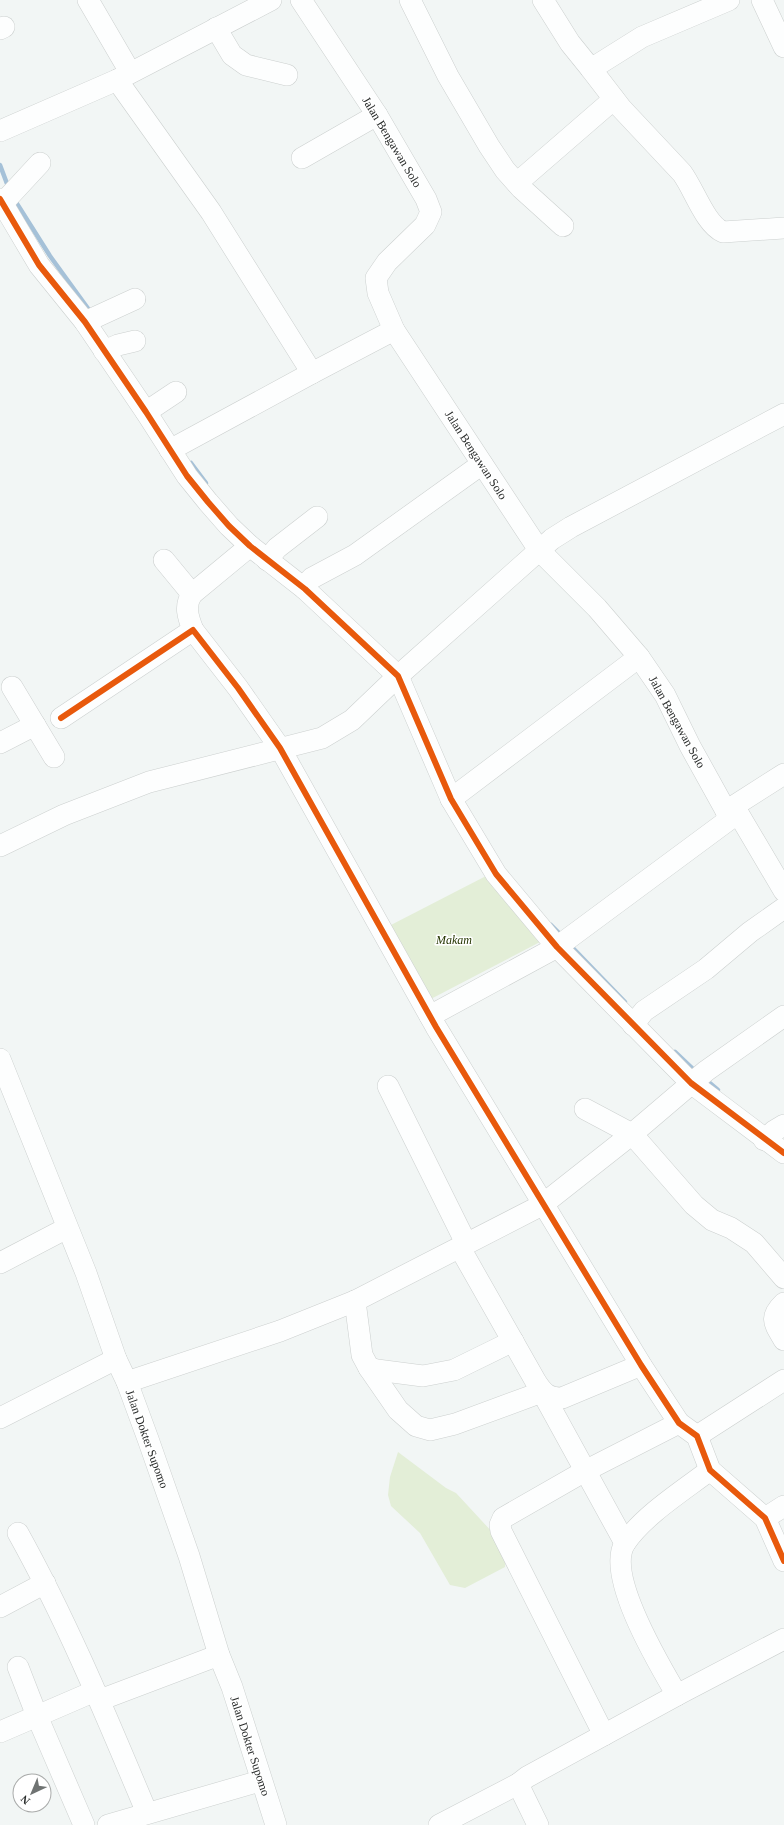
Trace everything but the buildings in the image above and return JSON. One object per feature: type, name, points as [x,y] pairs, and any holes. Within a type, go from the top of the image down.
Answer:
[{"type":"street","points":[[88,0],[124,76],[312,372]]},
{"type":"street","points":[[0,131],[124,76],[271,0]]},
{"type":"street","name":"Jalan Bengawan Solo","points":[[301,0],[377,115],[426,199],[430,212],[425,225],[387,262],[376,278],[378,293],[394,330],[539,550],[597,608],[639,657],[665,695],[690,746],[784,891]]},
{"type":"street","points":[[410,0],[448,76],[488,146],[505,170],[517,183],[533,200],[563,226]]},
{"type":"street","points":[[543,0],[570,43],[590,70],[614,99],[688,180],[710,221],[718,230],[723,232],[784,228]]},
{"type":"street","points":[[590,70],[642,37],[729,0]]},
{"type":"street","points":[[762,0],[784,47]]},
{"type":"street","points":[[216,28],[232,54],[246,65],[287,75]]},
{"type":"street","points":[[517,183],[614,99]]},
{"type":"street","points":[[302,158],[377,115]]},
{"type":"street","points":[[40,163],[5,199],[39,265],[92,318],[117,347],[151,409],[176,447],[186,476],[229,526],[250,546],[271,554],[307,584],[398,676],[455,795],[496,874],[698,1078],[772,1133],[784,1153]]},
{"type":"street","points":[[92,318],[135,299]]},
{"type":"street","points":[[176,447],[312,372],[394,330]]},
{"type":"street","points":[[151,409],[176,392]]},
{"type":"street","points":[[0,846],[64,815],[149,782],[322,738],[337,730],[352,720],[398,676],[539,550],[571,527],[784,414]]},
{"type":"street","points":[[307,584],[355,555],[482,464]]},
{"type":"street","points":[[271,554],[317,517]]},
{"type":"street","points":[[250,546],[192,594],[188,599],[187,608],[193,630],[238,688],[280,748],[430,1016],[542,1205],[641,1365],[679,1423],[697,1436],[710,1470],[765,1518],[784,1561]]},
{"type":"street","points":[[164,560],[192,594]]},
{"type":"street","points":[[61,718],[193,630]]},
{"type":"street","points":[[455,795],[639,657]]},
{"type":"street","points":[[12,687],[54,757]]},
{"type":"street","points":[[0,743],[35,725]]},
{"type":"street","points":[[430,1016],[564,941],[784,774]]},
{"type":"street","points":[[638,1019],[706,969],[750,932],[784,908]]},
{"type":"street","points":[[127,1382],[280,1331],[354,1301],[542,1205],[632,1134],[698,1078],[784,1016]]},
{"type":"street","name":"Jalan Dokter Supomo","points":[[2,1069],[86,1273],[116,1359],[127,1382],[189,1556],[219,1655],[232,1687],[260,1781],[276,1825]]},
{"type":"street","points":[[388,1086],[463,1246],[513,1341],[625,1543]]},
{"type":"street","points":[[585,1109],[632,1134],[694,1205],[712,1220],[731,1228],[754,1243],[784,1278]]},
{"type":"street","points":[[0,1263],[67,1228]]},
{"type":"street","points":[[354,1301],[362,1355],[369,1368],[398,1410],[416,1426],[430,1430],[455,1424],[542,1392],[553,1398],[562,1398],[641,1365]]},
{"type":"street","points":[[784,1303],[776,1311],[774,1319],[784,1340]]},
{"type":"street","points":[[369,1368],[394,1374],[422,1376],[454,1370],[513,1341]]},
{"type":"street","points":[[0,1418],[116,1359]]},
{"type":"street","points":[[697,1436],[784,1380]]},
{"type":"street","points":[[604,1735],[501,1531],[500,1525],[503,1518],[585,1471],[679,1423]]},
{"type":"street","points":[[677,1695],[637,1621],[627,1596],[621,1561],[625,1543],[644,1521],[710,1470]]},
{"type":"street","points":[[765,1518],[784,1506]]},
{"type":"street","points":[[18,1533],[45,1583],[97,1696],[147,1813]]},
{"type":"street","points":[[0,1607],[45,1583]]},
{"type":"street","points":[[439,1825],[518,1784],[527,1777],[677,1695],[784,1639]]},
{"type":"street","points":[[0,1732],[37,1716],[219,1655]]},
{"type":"street","points":[[18,1667],[37,1716],[84,1825]]},
{"type":"street","points":[[108,1825],[260,1781]]},
{"type":"street","points":[[518,1784],[538,1825]]},
{"type":"green space","name":"Makam","points":[[486,876],[540,942],[427,1001],[389,926]]},
{"type":"green space","points":[[398,1452],[446,1488],[456,1493],[506,1547],[505,1567],[465,1588],[450,1585],[420,1533],[391,1506],[388,1495],[390,1477]]},
{"type":"waterway","points":[[0,165],[9,189]]},
{"type":"waterway","points":[[14,199],[50,256],[92,314]]},
{"type":"waterway","points":[[191,463],[206,483]]},
{"type":"waterway","points":[[551,925],[563,937]]},
{"type":"waterway","points":[[569,944],[625,1002]]},
{"type":"waterway","points":[[675,1052],[696,1072]]},
{"type":"waterway","points":[[705,1079],[718,1090]]},
{"type":"cycle path","points":[[0,199],[39,265],[85,322],[187,476],[208,502],[229,526],[250,546],[305,589],[398,676],[451,799],[496,874],[557,947],[691,1083],[784,1153]]},
{"type":"cycle path","points":[[61,718],[193,630],[238,688],[280,748],[436,1027],[641,1365],[679,1423],[697,1436],[710,1470],[765,1518],[784,1561]]}]
